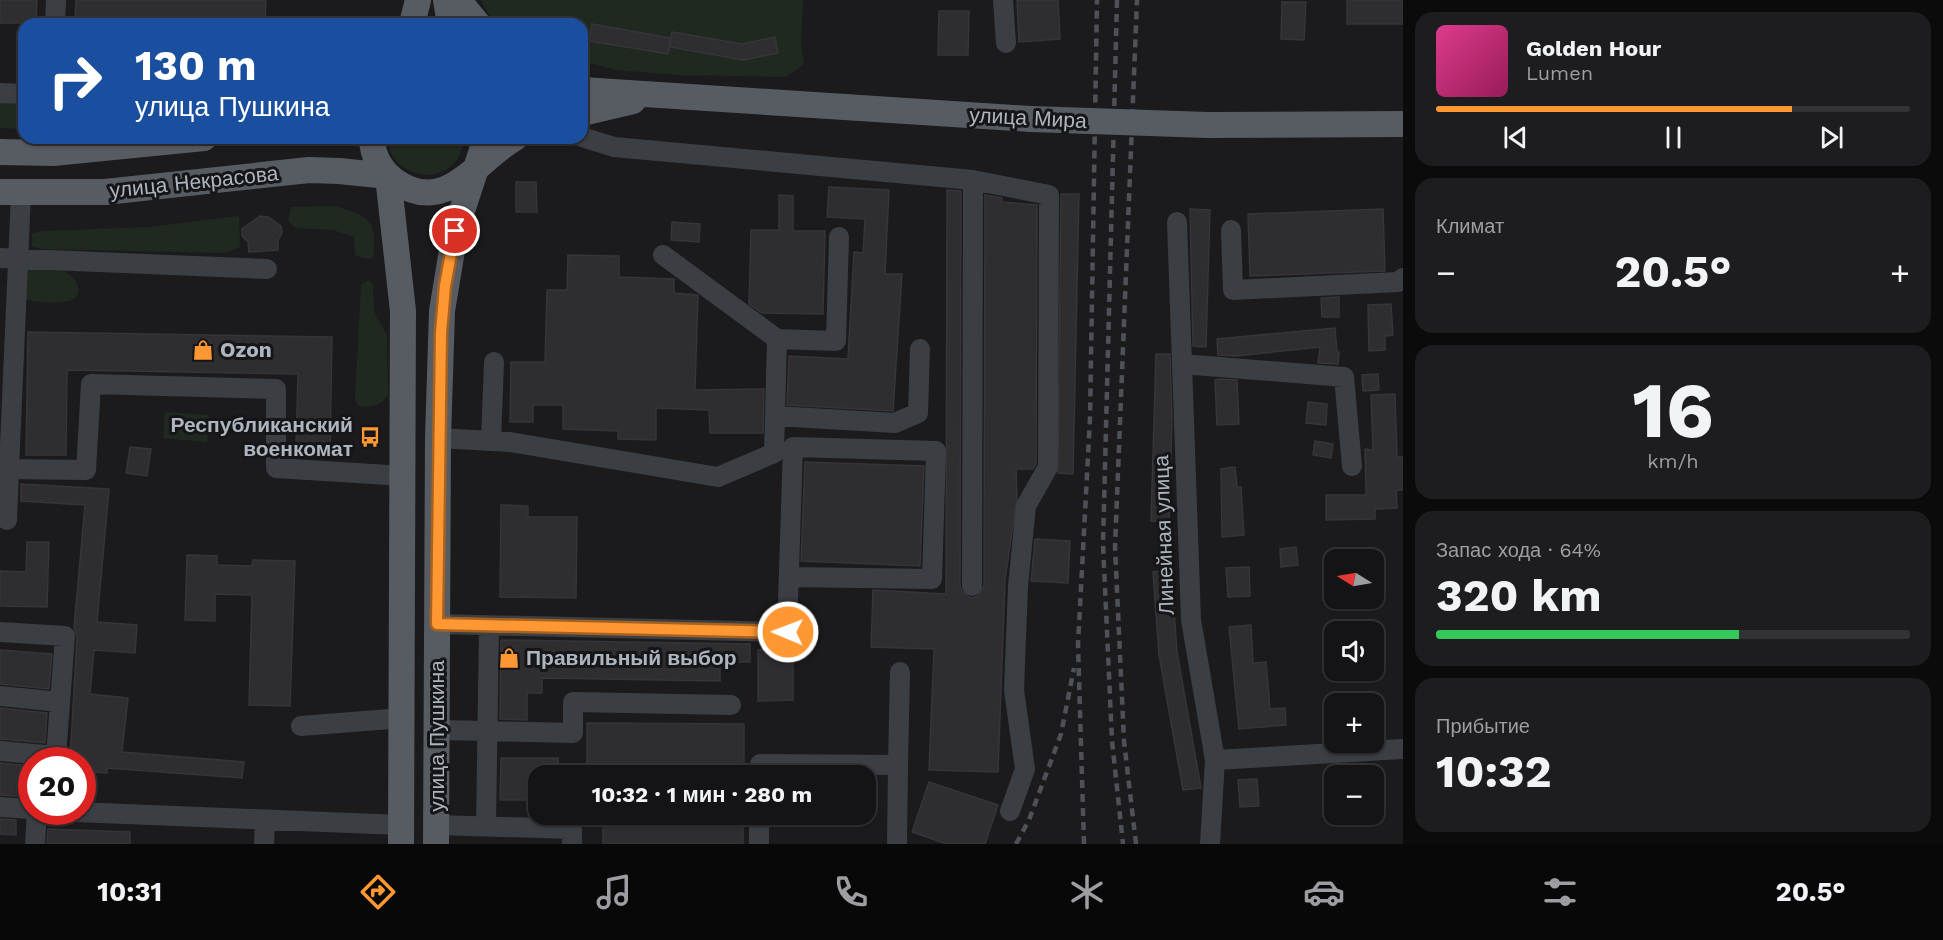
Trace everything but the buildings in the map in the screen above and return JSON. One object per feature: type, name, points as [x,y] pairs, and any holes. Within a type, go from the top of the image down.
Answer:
[{"type":"main road","points":[[414,18],[418,0]]},
{"type":"main road","points":[[447,0],[449,18]]},
{"type":"main road","points":[[458,0],[473,18]]},
{"type":"main road","points":[[588,82],[654,96]]},
{"type":"main road","points":[[588,90],[654,96]]},
{"type":"main road","points":[[588,111],[654,96]]},
{"type":"main road","name":"улица Мира","points":[[654,96],[1031,119],[1208,125],[1403,124]]},
{"type":"main road","name":"улица Некрасова","points":[[0,152],[75,144]]},
{"type":"main road","points":[[374,144],[378,162],[388,176],[403,187],[419,192],[436,192],[453,187],[467,178],[478,164],[506,144]]},
{"type":"main road","name":"улица Пушкина","points":[[436,835],[438,438],[445,286],[455,231],[484,144]]},
{"type":"main road","name":"улица Некрасова","points":[[10,193],[105,192],[309,170],[388,176]]},
{"type":"main road","name":"улица Пушкина","points":[[388,176],[403,311],[401,835]]},
{"type":"street","points":[[55,18],[56,0]]},
{"type":"street","points":[[1003,0],[1006,44]]},
{"type":"street","points":[[0,93],[18,94]]},
{"type":"street","points":[[588,139],[614,147],[973,180],[1049,195],[1048,467],[1026,506],[1018,586],[1014,690],[1025,769],[1010,811]]},
{"type":"street","points":[[972,586],[973,180]]},
{"type":"street","points":[[7,520],[10,193]]},
{"type":"street","name":"Линейная улица","points":[[1177,222],[1191,620],[1215,760],[1210,844]]},
{"type":"street","points":[[1231,230],[1233,290],[1398,282],[1403,278]]},
{"type":"street","points":[[663,255],[777,339],[836,341],[839,237]]},
{"type":"street","points":[[9,259],[267,269]]},
{"type":"street","points":[[438,438],[492,441],[718,477],[774,453],[777,339]]},
{"type":"street","points":[[776,416],[895,423],[918,413],[920,349]]},
{"type":"street","points":[[492,441],[494,362]]},
{"type":"street","points":[[1182,364],[1344,377],[1352,465]]},
{"type":"street","points":[[9,469],[86,470],[91,384],[276,389],[276,468],[404,476]]},
{"type":"street","points":[[437,624],[788,632],[789,577],[793,447],[936,452],[932,579],[789,577]]},
{"type":"street","points":[[486,827],[489,626]]},
{"type":"street","points":[[0,632],[65,636],[58,747]]},
{"type":"street","points":[[897,844],[900,672]]},
{"type":"street","points":[[0,696],[60,702]]},
{"type":"street","points":[[438,730],[573,733],[573,702],[731,705]]},
{"type":"street","points":[[301,726],[403,718]]},
{"type":"street","points":[[1215,760],[1403,749]]},
{"type":"street","points":[[0,751],[18,753]]},
{"type":"street","points":[[760,765],[898,765]]},
{"type":"street","points":[[0,807],[18,808]]},
{"type":"street","points":[[96,813],[265,821],[401,835]]},
{"type":"street","points":[[264,844],[265,821]]},
{"type":"street","points":[[36,844],[37,825]]},
{"type":"street","points":[[759,825],[759,844]]},
{"type":"street","points":[[436,835],[486,827],[572,829],[572,844]]},
{"type":"shaded area","points":[[481,0],[803,0],[801,44],[804,64],[786,77],[677,75],[616,70],[588,63],[588,18],[494,18]]},
{"type":"shaded area","points":[[0,99],[18,99],[18,129],[0,128]]},
{"type":"shaded area","points":[[388,144],[463,144],[460,154],[450,167],[430,175],[410,171],[394,158]]},
{"type":"shaded area","points":[[334,206],[356,213],[368,222],[374,236],[373,258],[366,259],[355,255],[354,237],[333,230],[296,228],[288,221],[291,207]]},
{"type":"shaded area","points":[[239,216],[240,247],[224,253],[32,247],[32,233],[43,231],[149,227]]},
{"type":"shaded area","points":[[28,269],[65,271],[76,281],[78,294],[75,298],[56,303],[20,298],[22,277]]},
{"type":"shaded area","points":[[368,280],[373,284],[374,312],[387,335],[388,395],[378,404],[367,407],[358,406],[355,398],[361,285]]},
{"type":"shaded area","points":[[165,412],[209,415],[207,442],[163,438]]},
{"type":"railway","points":[[1084,844],[1078,645],[1090,418],[1097,0]]},
{"type":"railway","points":[[1117,0],[1103,544],[1112,741],[1123,844]]},
{"type":"railway","points":[[1136,844],[1124,741],[1115,547],[1137,0]]},
{"type":"railway","points":[[1016,844],[1029,820],[1061,734],[1074,668]]},
{"type":"place","name":"Ozon","points":[[203,350]]},
{"type":"place","name":"Республиканский военкомат","points":[[370,437]]},
{"type":"place","name":"Правильный выбор","points":[[509,658]]},
{"type":"route","points":[[455,231],[442,311],[439,376],[437,624],[788,632]]}]
